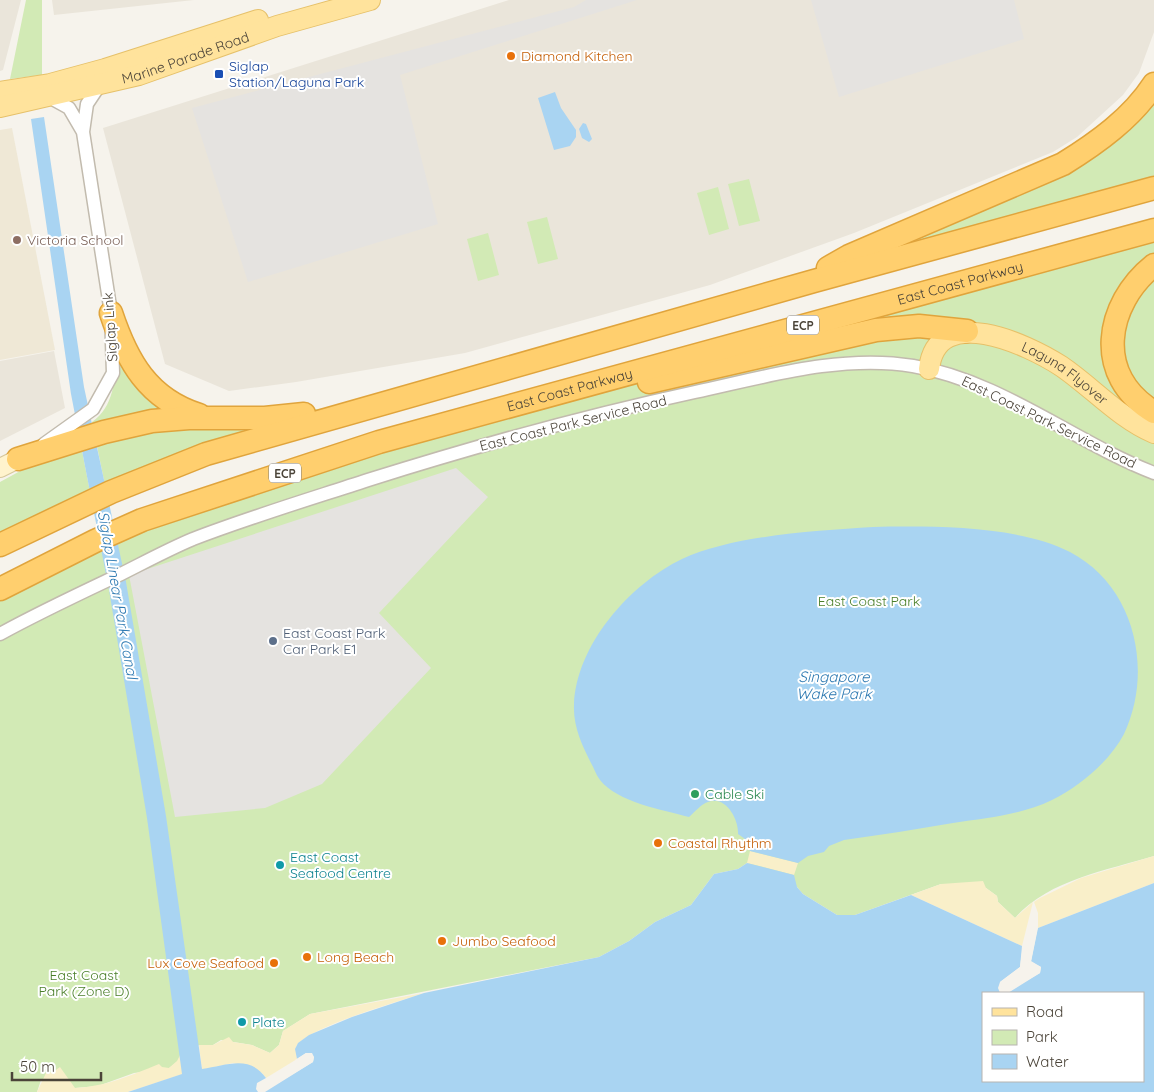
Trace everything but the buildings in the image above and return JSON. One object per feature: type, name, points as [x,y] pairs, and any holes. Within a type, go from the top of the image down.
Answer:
[{"type":"highway","points":[[814,280],[834,263],[848,256],[1063,164],[1089,147],[1129,115],[1154,84]]},
{"type":"highway","points":[[0,545],[103,495],[206,454],[814,280],[1154,188]]},
{"type":"highway","name":"East Coast Parkway","points":[[0,589],[95,541],[142,520],[379,442],[1154,230]]},
{"type":"highway","points":[[1154,264],[1125,296],[1116,317],[1113,336],[1115,361],[1122,380],[1134,396],[1154,412]]},
{"type":"highway","points":[[111,313],[119,339],[141,377],[158,394],[190,412],[211,418]]},
{"type":"highway","points":[[452,421],[564,402],[876,330],[919,326],[967,331]]},
{"type":"highway","points":[[9,464],[69,436],[104,432],[152,420],[265,418],[364,408]]},
{"type":"main road","name":"Marine Parade Road","points":[[0,92],[50,84],[106,69],[191,43],[224,29],[326,0]]},
{"type":"main road","name":"Marine Parade Road","points":[[0,107],[99,86],[164,67],[277,26],[370,0]]},
{"type":"main road","points":[[929,369],[932,353],[940,341],[951,335],[967,331]]},
{"type":"main road","name":"Laguna Flyover","points":[[967,331],[1013,343],[1050,360],[1138,425],[1154,433]]},
{"type":"street","name":"Siglap Link","points":[[69,436],[94,409],[113,373],[111,313],[83,132],[87,104],[99,86]]},
{"type":"street","name":"Siglap Link","points":[[49,97],[68,108],[83,132]]},
{"type":"street","name":"East Coast Park Service Road","points":[[0,634],[192,540],[314,497],[449,455],[609,411],[838,364],[879,362],[929,369],[958,377],[996,393],[1154,473]]},
{"type":"shaded area","points":[[0,0],[21,0],[3,70],[0,71]]},
{"type":"shaded area","points":[[52,0],[194,0],[54,15]]},
{"type":"shaded area","points":[[509,0],[1154,0],[1154,32],[1139,73],[1123,95],[1077,137],[1053,152],[854,233],[710,285],[465,353],[296,382],[229,391],[165,364],[103,128]]},
{"type":"shaded area","points":[[586,0],[637,0],[400,75],[438,224],[248,282],[192,108],[574,7]]},
{"type":"shaded area","points":[[811,0],[1014,0],[1024,39],[839,97]]},
{"type":"shaded area","name":"Victoria School","points":[[12,128],[55,350],[0,360],[0,130]]},
{"type":"shaded area","points":[[54,351],[65,408],[0,441],[0,361]]},
{"type":"shaded area","name":"East Coast Park Car Park E1","points":[[456,468],[488,497],[379,613],[431,668],[322,784],[265,808],[175,817],[129,575]]},
{"type":"green space","points":[[26,0],[42,0],[42,75],[10,79]]},
{"type":"green space","points":[[1154,84],[1154,187],[834,264],[1036,177]]},
{"type":"green space","points":[[749,179],[760,221],[739,226],[728,184]]},
{"type":"green space","points":[[718,187],[729,229],[709,235],[697,193]]},
{"type":"green space","points":[[547,217],[558,259],[538,264],[527,222]]},
{"type":"green space","name":"East Coast Park","points":[[1154,229],[1154,856],[1061,885],[1044,894],[1015,918],[998,902],[997,896],[986,888],[941,884],[855,915],[837,915],[803,894],[797,887],[747,863],[738,869],[714,874],[691,905],[655,922],[629,941],[599,957],[310,1014],[283,1031],[279,1045],[270,1053],[252,1045],[221,1040],[213,1045],[199,1045],[169,1068],[134,1073],[98,1086],[75,1088],[41,1080],[37,1092],[0,1092],[0,591],[142,520]]},
{"type":"green space","points":[[488,233],[499,275],[478,281],[467,239]]},
{"type":"green space","points":[[131,349],[174,401],[232,416],[365,405],[107,495],[92,422],[105,409],[109,401],[114,383],[117,355]]},
{"type":"green space","points":[[78,430],[92,502],[0,549],[0,482],[22,470]]},
{"type":"sand","points":[[750,851],[798,863],[794,875],[747,863]]},
{"type":"sand","points":[[1154,856],[1154,883],[1038,928],[1038,913],[1034,902],[1040,898],[1081,878]]},
{"type":"sand","points":[[983,881],[986,888],[997,896],[998,902],[1015,918],[1033,902],[1022,946],[911,895],[941,884]]},
{"type":"sand","points":[[424,993],[354,1016],[316,1032],[296,1047],[297,1059],[266,1078],[262,1073],[233,1063],[202,1070],[199,1045],[213,1045],[229,1037],[233,1042],[252,1045],[270,1053],[279,1045],[283,1031],[310,1014]]},
{"type":"sand","points":[[180,1055],[183,1074],[128,1092],[37,1092],[46,1073],[53,1072],[60,1067],[75,1088],[87,1087],[118,1080],[159,1064],[162,1067],[169,1068],[177,1061]]},
{"type":"water","points":[[555,92],[561,108],[576,130],[576,137],[570,146],[554,150],[538,98]]},
{"type":"water","name":"Siglap Linear Park Canal","points":[[44,117],[84,387],[126,582],[166,816],[202,1069],[237,1063],[252,1066],[266,1078],[257,1083],[256,1089],[258,1092],[128,1092],[182,1074],[147,818],[109,590],[71,394],[31,119]]},
{"type":"water","points":[[583,123],[586,124],[592,139],[589,142],[582,138],[579,129]]},
{"type":"water","name":"Singapore Wake Park","points":[[873,527],[947,527],[1000,532],[1025,537],[1049,543],[1070,552],[1092,567],[1110,586],[1124,608],[1133,632],[1137,657],[1137,683],[1133,709],[1124,734],[1110,754],[1093,772],[1073,788],[1052,800],[1016,813],[844,840],[829,846],[824,852],[808,856],[798,863],[750,851],[745,839],[738,834],[734,816],[726,805],[720,802],[705,803],[689,817],[629,800],[608,788],[600,780],[584,749],[577,728],[574,705],[577,683],[584,660],[595,639],[609,619],[643,584],[682,559],[726,544],[750,539],[826,530]]},
{"type":"water","points":[[747,863],[794,875],[797,887],[803,894],[837,915],[855,915],[911,895],[1022,946],[1020,967],[1000,982],[1000,992],[982,992],[982,1082],[1144,1082],[1144,992],[1010,992],[1040,973],[1041,967],[1031,962],[1038,928],[1154,883],[1154,1092],[265,1092],[313,1062],[314,1057],[306,1053],[297,1059],[295,1049],[298,1043],[309,1035],[352,1017],[424,993],[599,957],[629,941],[655,922],[691,905],[714,874],[738,869]]},
{"type":"pier","points":[[1038,926],[1031,961],[1041,967],[1040,973],[1006,992],[1038,971],[1038,968],[1028,962]]},
{"type":"pier","points":[[1023,944],[1022,968],[1002,983],[1001,988],[1003,992],[1000,992],[998,988],[1000,982],[1020,967]]},
{"type":"pier","points":[[306,1053],[312,1053],[314,1057],[313,1062],[263,1092],[311,1061],[310,1056],[307,1055],[298,1061],[295,1060]]},
{"type":"place","name":"Diamond Kitchen","points":[[511,56]]},
{"type":"place","name":"Siglap Station/Laguna Park","points":[[219,74]]},
{"type":"place","name":"Victoria School","points":[[17,240]]},
{"type":"place","name":"East Coast Park Car Park E1","points":[[273,641]]},
{"type":"place","name":"Cable Ski","points":[[695,794]]},
{"type":"place","name":"Coastal Rhythm","points":[[658,843]]},
{"type":"place","name":"East Coast Seafood Centre","points":[[280,865]]},
{"type":"place","name":"Jumbo Seafood","points":[[442,941]]},
{"type":"place","name":"Long Beach","points":[[307,957]]},
{"type":"place","name":"Lux Cove Seafood","points":[[274,963]]},
{"type":"place","name":"Plate","points":[[242,1022]]},
{"type":"park label","name":"East Coast Park (Zone D)","points":[[84,984]]}]
